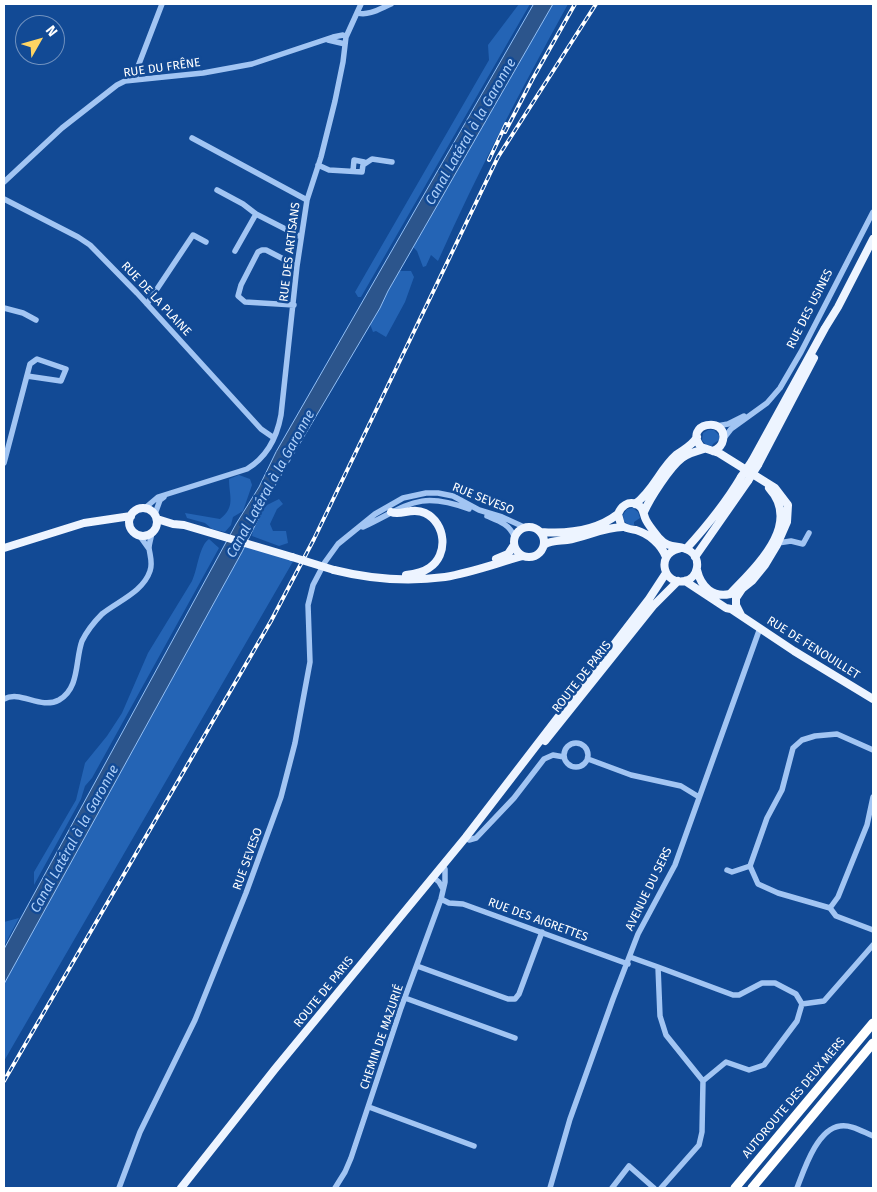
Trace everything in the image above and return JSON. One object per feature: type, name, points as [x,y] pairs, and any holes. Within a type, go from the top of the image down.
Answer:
[{"type":"highway","name":"AUTOROUTE DES DEUX MERS","points":[[735,1188],[873,1023]]},
{"type":"highway","name":"AUTOROUTE DES DEUX MERS","points":[[752,1188],[873,1043]]},
{"type":"main road","points":[[695,558],[755,463],[873,239]]},
{"type":"main road","points":[[635,504],[648,491],[672,459],[693,443],[702,426],[711,424],[721,430],[726,452],[732,461]]},
{"type":"main road","points":[[697,437],[699,445],[732,461],[775,488],[788,504],[789,512],[785,528],[778,543],[765,565],[732,601]]},
{"type":"main road","points":[[634,530],[641,525],[648,503],[676,463],[686,456],[718,448],[723,440]]},
{"type":"main road","points":[[732,601],[723,598],[723,604],[681,581],[669,577],[664,564],[666,557],[671,551],[682,549],[706,528],[745,479]]},
{"type":"main road","points":[[732,601],[764,557],[780,523],[780,507],[777,499],[762,481]]},
{"type":"main road","points":[[666,557],[658,544],[634,530],[623,527],[619,522],[618,514],[621,508],[626,504],[635,504],[641,508],[663,542],[669,546],[692,553],[695,558],[700,581],[707,589],[732,601]]},
{"type":"main road","points":[[4,548],[84,523],[131,516],[137,510],[145,508],[156,517],[173,524],[184,525],[334,570],[374,578],[423,579],[445,577],[523,556],[535,556],[542,550],[544,545],[544,538],[541,532]]},
{"type":"main road","points":[[374,578],[416,574],[434,564],[441,552],[442,537],[440,529],[430,516],[417,510],[391,512]]},
{"type":"main road","points":[[523,556],[516,551],[514,536],[524,527],[533,527],[541,532],[576,532],[604,522],[618,514]]},
{"type":"main road","points":[[130,527],[131,516]]},
{"type":"main road","points":[[154,531],[156,517]]},
{"type":"main road","points":[[108,520],[130,527],[139,536],[148,535],[173,524]]},
{"type":"main road","points":[[544,545],[552,541],[623,527]]},
{"type":"main road","points":[[423,579],[494,560],[508,554],[514,546]]},
{"type":"main road","points":[[681,581],[693,576],[697,570]]},
{"type":"main road","name":"ROUTE DE PARIS","points":[[181,1188],[442,866],[469,839],[486,811],[649,599],[666,573]]},
{"type":"main road","name":"ROUTE DE PARIS","points":[[486,811],[520,772],[653,606],[681,581]]},
{"type":"main road","name":"RUE DE FENOUILLET","points":[[732,601],[741,615],[794,651],[873,698]]},
{"type":"street","points":[[136,80],[137,69],[162,4]]},
{"type":"street","name":"RUE DES ARTISANS","points":[[145,508],[152,501],[167,495],[247,468],[258,462],[274,438],[281,416],[297,266],[307,200],[335,101],[345,41],[361,4]]},
{"type":"street","points":[[358,13],[370,13],[391,4]]},
{"type":"street","name":"RUE DU FRÊNE","points":[[4,182],[62,128],[105,93],[125,81],[252,64],[326,40],[345,41]]},
{"type":"street","points":[[192,138],[307,200]]},
{"type":"street","points":[[363,165],[372,159],[392,162]]},
{"type":"street","points":[[318,165],[329,170],[362,172],[364,162],[354,160],[353,171]]},
{"type":"street","points":[[217,190],[243,204],[256,214],[301,237]]},
{"type":"street","name":"RUE DE LA PLAINE","points":[[4,198],[90,245],[147,304],[261,429],[274,438]]},
{"type":"street","name":"RUE DES USINES","points":[[723,440],[731,429],[767,403],[780,388],[801,352],[873,212]]},
{"type":"street","points":[[235,251],[256,214]]},
{"type":"street","points":[[147,304],[193,234],[206,242]]},
{"type":"street","points":[[294,305],[245,302],[238,296],[240,285],[258,252],[266,250],[297,266]]},
{"type":"street","points":[[4,308],[23,313],[36,320]]},
{"type":"street","points":[[4,463],[30,364],[37,359],[66,369],[61,381],[27,376]]},
{"type":"street","name":"RUE DES USINES","points":[[717,426],[728,424],[757,410]]},
{"type":"street","name":"RUE SEVESO","points":[[119,1188],[140,1132],[195,1020],[246,893],[281,797],[295,743],[310,662],[307,614],[310,594],[319,573],[331,553],[354,530],[374,514],[392,503],[413,496],[438,493],[453,496],[465,504],[524,527]]},
{"type":"street","points":[[156,517],[160,500],[167,495]]},
{"type":"street","name":"RUE SEVESO","points":[[354,530],[403,506],[422,501],[446,501],[504,523],[510,528],[514,536]]},
{"type":"street","points":[[785,528],[791,538],[799,542]]},
{"type":"street","points":[[4,699],[12,696],[44,704],[59,700],[66,693],[73,684],[82,642],[90,626],[103,613],[137,589],[148,577],[151,569],[150,549],[154,531]]},
{"type":"street","points":[[778,543],[786,541],[803,544],[808,533]]},
{"type":"street","points":[[139,536],[150,549]]},
{"type":"street","name":"AVENUE DU SERS","points":[[550,1188],[570,1119],[610,1008],[638,934],[675,865],[760,628]]},
{"type":"street","points":[[873,750],[837,734],[802,740],[793,748],[782,790],[767,818],[750,866],[758,884],[778,893],[830,908],[836,916],[873,930]]},
{"type":"street","points":[[469,839],[514,798],[544,760],[553,755],[564,757],[569,765],[576,768],[584,765],[588,759],[587,750],[582,744],[577,743],[568,747],[564,757]]},
{"type":"street","points":[[588,759],[631,775],[681,786],[699,797]]},
{"type":"street","points":[[830,908],[838,897],[868,825],[873,797]]},
{"type":"street","name":"CHEMIN DE MAZURIÉ","points":[[335,1188],[346,1172],[441,899],[446,882],[446,872],[442,866]]},
{"type":"street","points":[[727,870],[732,872],[750,866]]},
{"type":"street","points":[[433,877],[439,882],[443,890]]},
{"type":"street","name":"RUE DES AIGRETTES","points":[[441,899],[449,903],[463,904],[628,964]]},
{"type":"street","points":[[417,966],[508,1000],[515,999],[519,994],[542,932]]},
{"type":"street","points":[[802,1004],[824,1001],[873,946]]},
{"type":"street","points":[[630,957],[733,995],[762,984],[775,983],[796,994],[802,1004],[797,1021],[764,1065],[749,1070],[726,1062],[703,1081]]},
{"type":"street","points":[[658,968],[660,1016],[666,1035],[703,1081],[702,1132],[699,1144],[661,1188]]},
{"type":"street","points":[[405,998],[515,1038]]},
{"type":"street","points":[[369,1107],[474,1146]]},
{"type":"street","points":[[797,1188],[815,1147],[832,1129],[838,1126],[851,1127],[873,1136]]},
{"type":"street","points":[[612,1188],[629,1166],[654,1188]]},
{"type":"shaded area","points":[[519,4],[530,4],[361,297],[358,297],[355,292],[489,60],[488,45]]},
{"type":"shaded area","points":[[553,4],[568,4],[500,131],[438,261],[431,255],[426,266],[423,267],[417,251],[413,247]]},
{"type":"shaded area","points":[[399,271],[411,271],[414,277],[405,302],[386,337],[376,331],[373,332],[370,324]]},
{"type":"shaded area","points":[[708,430],[714,430],[719,435],[719,440],[712,446],[706,445],[702,440],[703,433]]},
{"type":"shaded area","points":[[239,475],[250,479],[252,485],[243,511],[233,517],[231,525],[225,532],[212,529],[205,523],[187,518],[185,513],[220,519],[225,515],[230,506],[229,479]]},
{"type":"shaded area","points":[[279,499],[283,504],[277,509],[270,524],[273,531],[286,531],[288,543],[279,546],[252,536],[265,506]]},
{"type":"shaded area","points":[[633,508],[638,512],[640,518],[634,522],[634,525],[629,525],[624,521],[623,515],[627,509]]},
{"type":"shaded area","points":[[209,539],[219,548],[92,778],[85,786],[81,799],[34,885],[34,872],[76,800],[85,763],[107,736],[122,713],[148,653],[192,581],[203,547]]},
{"type":"shaded area","points":[[246,543],[295,558],[4,1061],[4,984]]},
{"type":"shaded area","points":[[19,918],[4,946],[4,922]]},
{"type":"water","name":"Canal Latéral à la Garonne","points":[[534,4],[553,4],[380,308],[273,489],[242,552],[4,984],[4,949],[236,524],[259,487],[276,452]]},
{"type":"railway","points":[[505,132],[575,4]]},
{"type":"railway","points":[[4,1081],[271,621],[314,539],[498,157],[596,4]]},
{"type":"railway","points":[[489,160],[506,124]]}]
